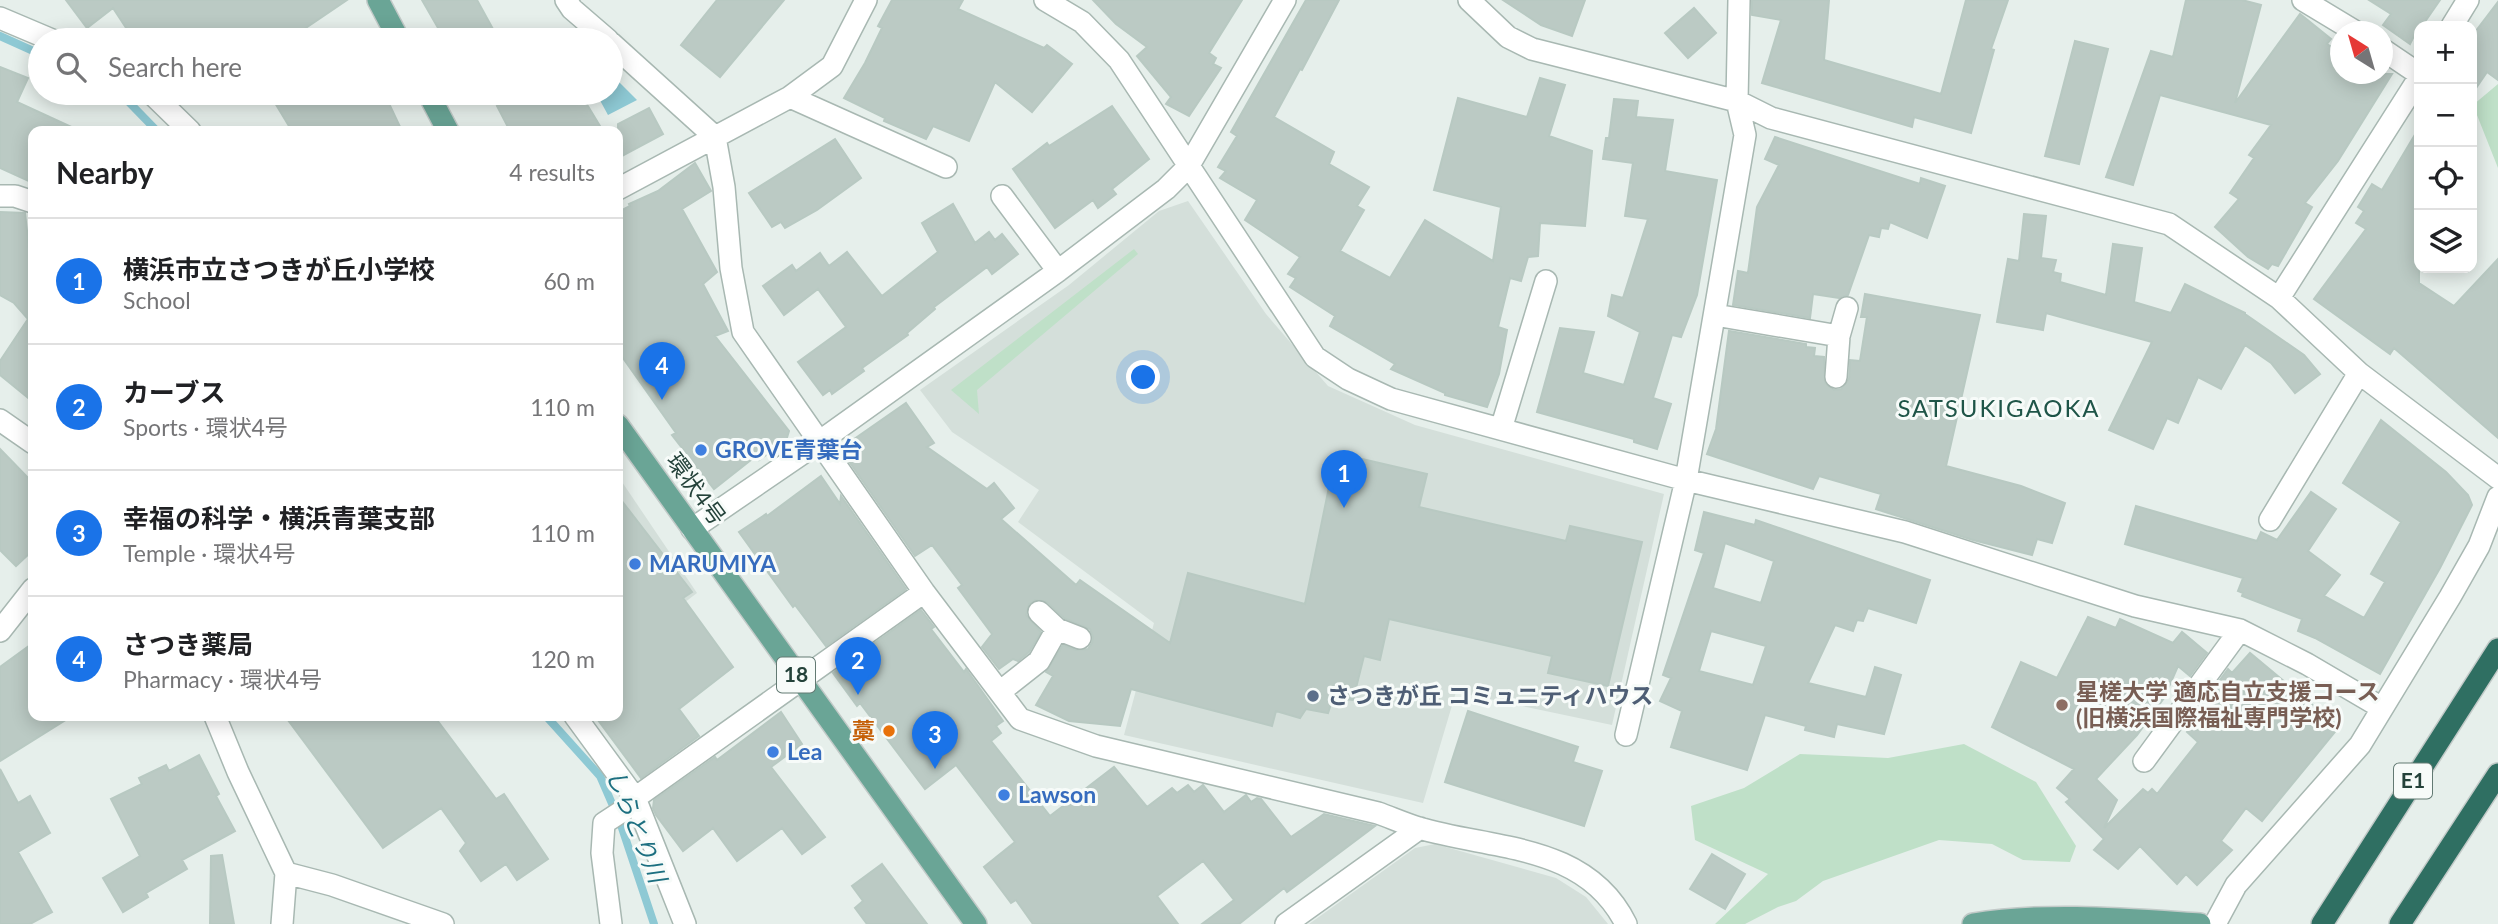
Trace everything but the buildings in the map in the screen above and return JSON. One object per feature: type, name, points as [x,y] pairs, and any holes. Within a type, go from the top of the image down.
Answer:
[{"type":"highway","name":"E1","points":[[2325,919],[2498,649]]},
{"type":"highway","points":[[2400,924],[2498,774]]},
{"type":"main road","points":[[378,0],[393,28]]},
{"type":"main road","points":[[434,105],[445,126]]},
{"type":"main road","name":"環状4号","points":[[623,432],[976,924]]},
{"type":"main road","points":[[1973,924],[2005,919],[2200,924]]},
{"type":"street","points":[[566,0],[593,28]]},
{"type":"street","points":[[623,187],[790,96],[832,66],[866,0]]},
{"type":"street","points":[[1045,0],[1082,22],[1119,60],[1315,357],[1348,379],[1391,399],[1686,480],[1905,532],[2135,606],[2240,630],[2307,664],[2382,708]]},
{"type":"street","points":[[692,529],[1058,271],[1166,189],[1188,167],[1285,0]]},
{"type":"street","points":[[1469,0],[1494,9],[1508,37],[1532,49],[1737,101],[1771,118],[2169,224],[2279,298],[2359,373],[2498,478]]},
{"type":"street","points":[[1626,735],[1686,480],[1745,135],[1737,101],[1740,0]]},
{"type":"street","points":[[2303,0],[2338,21]]},
{"type":"street","points":[[2455,21],[2468,0]]},
{"type":"street","points":[[0,19],[28,30]]},
{"type":"street","points":[[623,55],[715,137],[724,187],[731,268],[743,332],[924,592],[1020,719],[1096,746],[1378,813],[1420,828],[1543,855],[1580,872],[1602,892],[1622,915],[1626,924]]},
{"type":"street","points":[[2393,57],[2414,72]]},
{"type":"street","points":[[2279,298],[2414,84]]},
{"type":"street","points":[[790,96],[946,167]]},
{"type":"street","points":[[163,105],[185,126]]},
{"type":"street","points":[[0,196],[15,195],[28,200]]},
{"type":"street","points":[[1002,196],[1058,271]]},
{"type":"street","points":[[1501,429],[1537,291]]},
{"type":"street","points":[[1836,377],[1839,336],[1846,308]]},
{"type":"street","points":[[1715,315],[1839,336]]},
{"type":"street","points":[[2270,520],[2359,373]]},
{"type":"street","points":[[0,420],[28,440]]},
{"type":"street","points":[[2215,924],[2236,885],[2360,745],[2451,597],[2479,546],[2498,497]]},
{"type":"street","points":[[611,924],[602,853],[604,823],[924,592]]},
{"type":"street","points":[[0,631],[28,595]]},
{"type":"street","points":[[1039,612],[1057,629],[1080,638]]},
{"type":"street","points":[[1001,691],[1039,661],[1057,629]]},
{"type":"street","points":[[2144,761],[2240,630]]},
{"type":"street","points":[[217,721],[286,873],[282,924]]},
{"type":"street","points":[[578,721],[633,802],[685,924]]},
{"type":"street","points":[[1286,924],[1420,828]]},
{"type":"street","points":[[286,873],[332,885],[443,924]]},
{"type":"shaded area","points":[[1188,201],[1266,314],[1328,386],[1415,425],[1664,494],[1612,725],[1456,692],[1423,803],[1124,735],[1154,623],[1018,522],[1039,490],[952,432],[920,390],[1069,285],[1159,211]]},
{"type":"shaded area","points":[[623,483],[697,593],[623,649]]},
{"type":"shaded area","points":[[1435,844],[1556,878],[1586,897],[1608,924],[1309,924],[1415,848]]},
{"type":"green space","points":[[2498,84],[2498,168],[2477,115],[2477,102]]},
{"type":"green space","points":[[1134,249],[1138,254],[977,390],[979,414],[951,390]]},
{"type":"green space","points":[[1964,744],[2036,782],[2076,846],[2070,862],[2023,860],[1992,844],[1939,840],[1823,881],[1796,901],[1745,924],[1715,924],[1768,874],[1695,840],[1691,806],[1744,788],[1800,754],[1888,758]]},
{"type":"water","points":[[623,86],[637,100],[608,115],[603,105],[623,105]]},
{"type":"waterway","name":"しらとり川","points":[[0,36],[28,49]]},
{"type":"waterway","name":"しらとり川","points":[[132,105],[152,126]]},
{"type":"waterway","name":"しらとり川","points":[[550,721],[600,776],[620,822],[654,924]]},
{"type":"place","name":"さつき薬局","points":[[662,400]]},
{"type":"place","name":"GROVE青葉台","points":[[701,450]]},
{"type":"place","name":"横浜市立さつきが丘小学校","points":[[1344,508]]},
{"type":"place","name":"MARUMIYA","points":[[635,564]]},
{"type":"place","name":"カーブス","points":[[858,695]]},
{"type":"place","name":"さつきが丘 コミュニティハウス","points":[[1313,696]]},
{"type":"place","name":"星槎大学 適応自立支援コース (旧横浜国際福祉専門学校)","points":[[2062,705]]},
{"type":"place","name":"藁","points":[[889,731]]},
{"type":"place","name":"Lea","points":[[773,752]]},
{"type":"place","name":"幸福の科学・横浜青葉支部","points":[[935,769]]},
{"type":"place","name":"Lawson","points":[[1004,795]]},
{"type":"district","name":"SATSUKIGAOKA","points":[[1999,409]]}]
